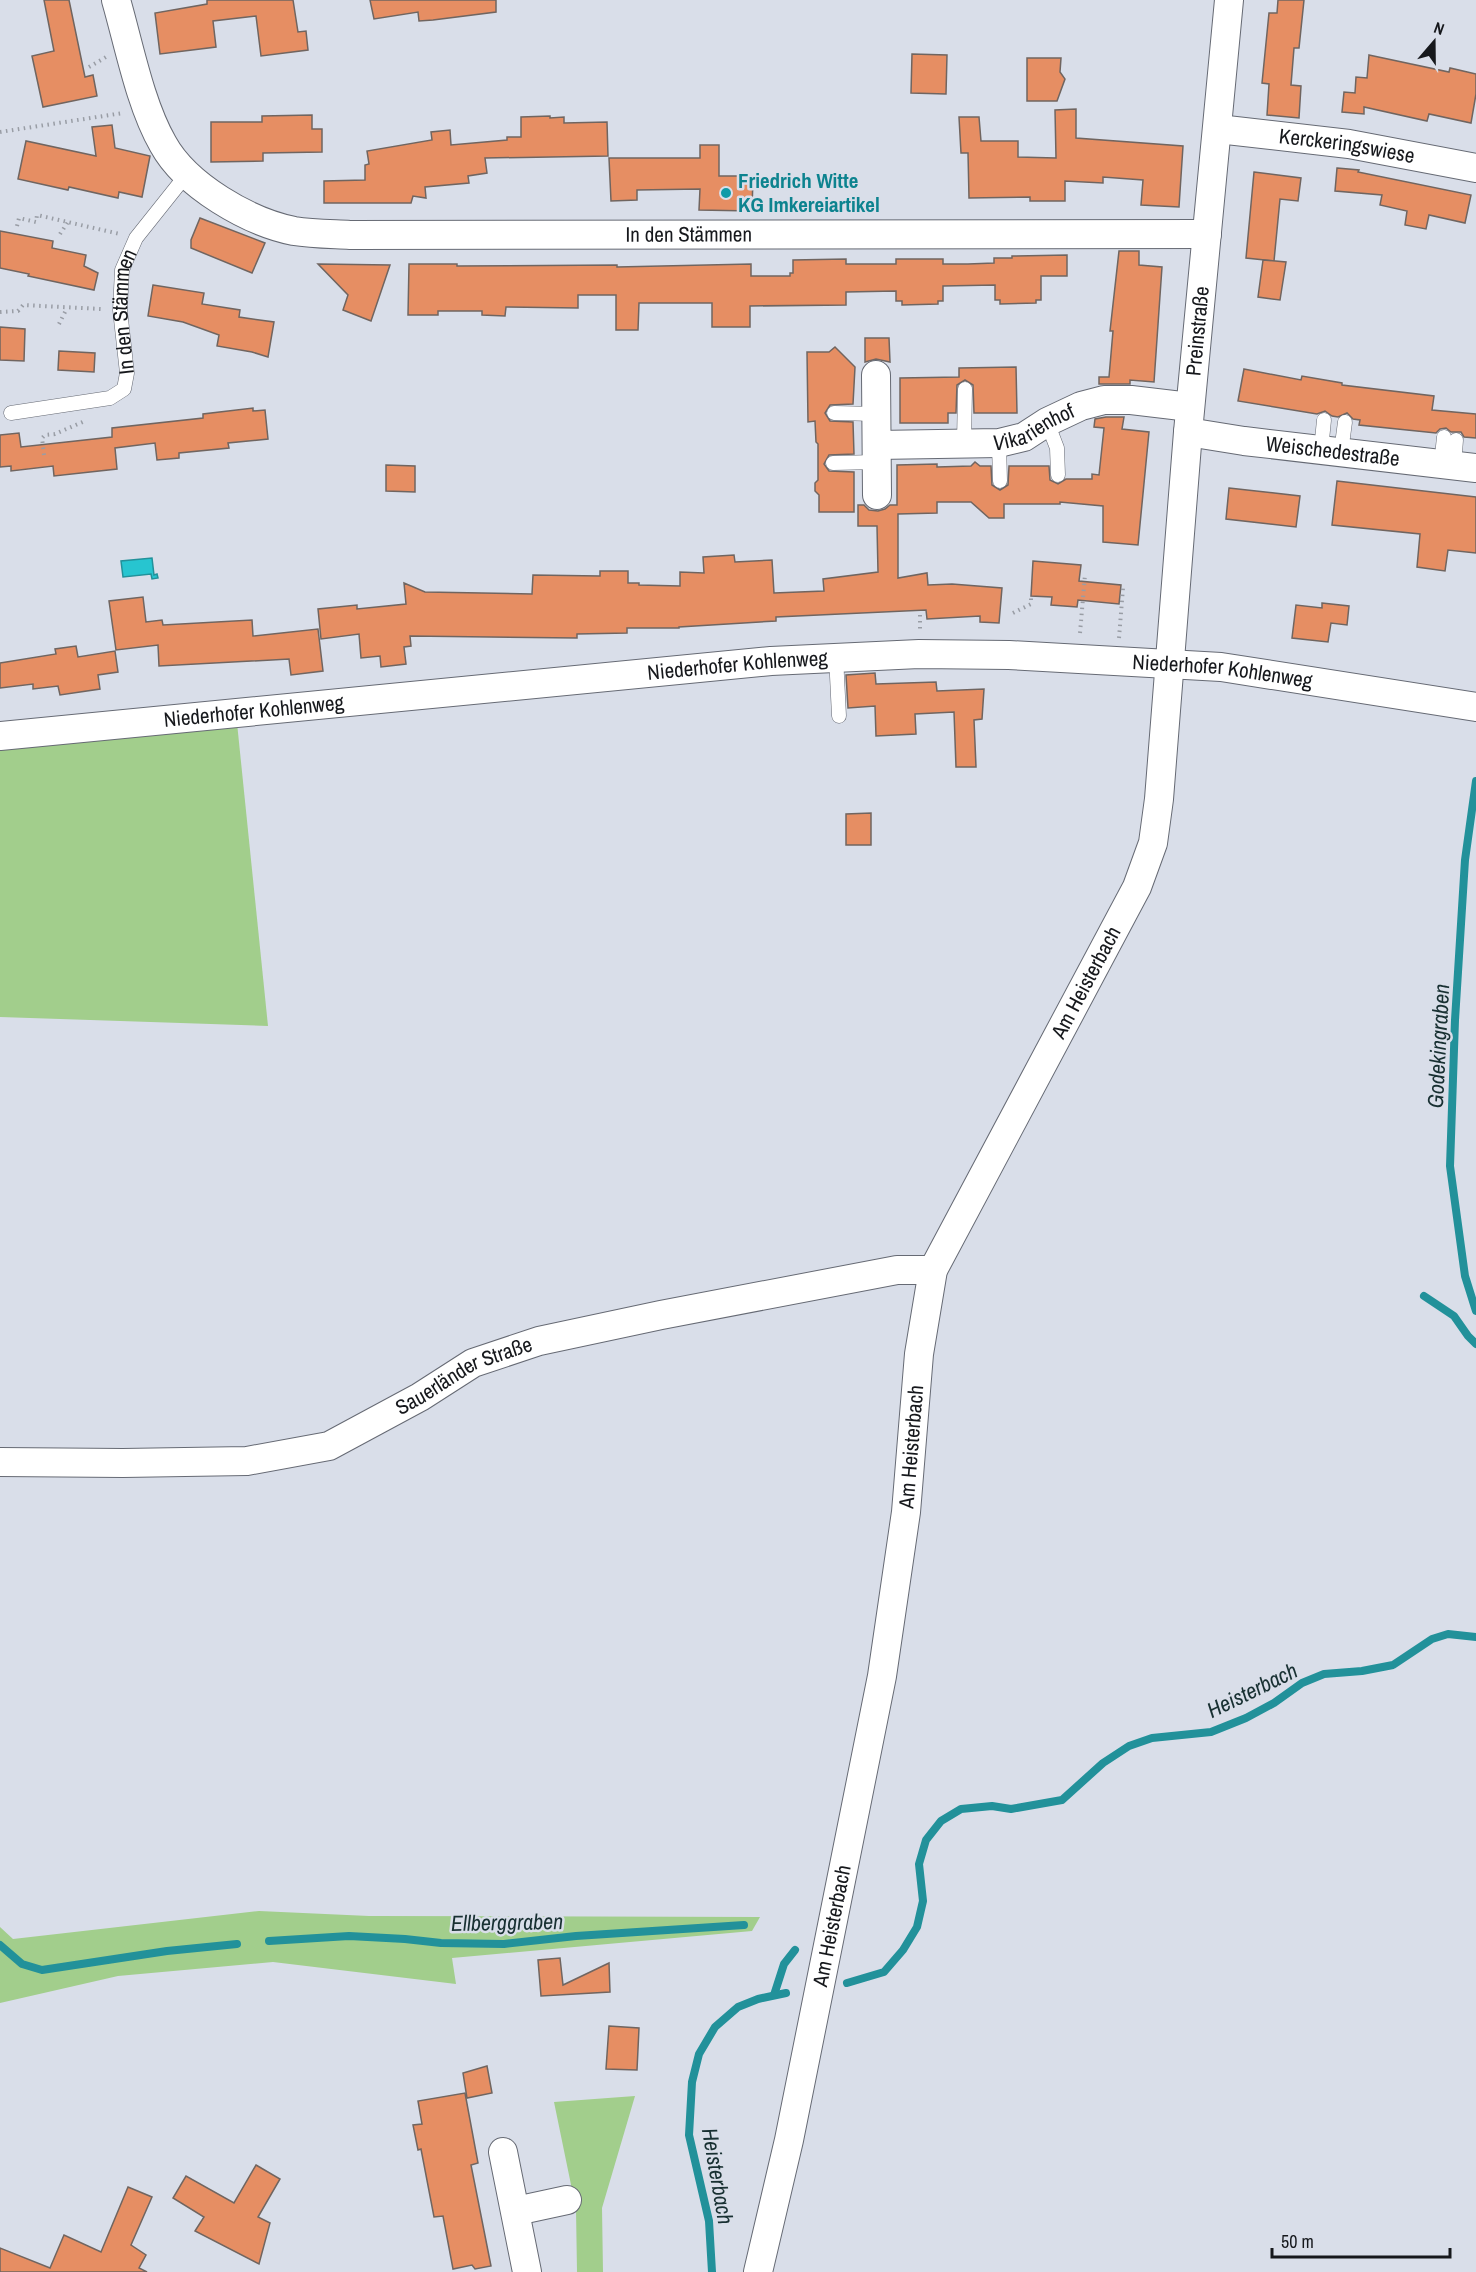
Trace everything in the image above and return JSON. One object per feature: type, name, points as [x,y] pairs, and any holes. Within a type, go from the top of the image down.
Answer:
[{"type":"street","name":"In den Stämmen","points":[[116,0],[148,109],[163,146],[187,174],[219,199],[257,220],[295,231],[350,235],[1207,234]]},
{"type":"street","name":"Preinstraße","points":[[1169,663],[1189,419],[1229,0]]},
{"type":"street","name":"Kerckeringswiese","points":[[1218,129],[1349,144],[1476,168]]},
{"type":"street","points":[[876,375],[877,495]]},
{"type":"street","name":"Vikarienhof","points":[[877,453],[964,443],[999,443],[1024,437],[1047,422],[1081,406],[1104,400],[1131,400],[1189,419]]},
{"type":"street","name":"Weischedestraße","points":[[1189,419],[1244,441],[1331,451],[1454,455]]},
{"type":"street","name":"Niederhofer Kohlenweg","points":[[0,736],[748,663],[836,656],[919,654],[1009,654],[1221,667],[1476,707]]},
{"type":"street","name":"Am Heisterbach","points":[[758,2272],[789,2140],[882,1676],[906,1512],[919,1354],[933,1270],[1137,887],[1153,843],[1159,799],[1169,663]]},
{"type":"street","name":"Sauerländer Straße","points":[[0,1462],[247,1461],[329,1446],[420,1397],[473,1363],[539,1341],[897,1270],[933,1270]]},
{"type":"street","points":[[503,2152],[527,2272]]},
{"type":"street","points":[[516,2211],[567,2200]]},
{"type":"lane","name":"In den Stämmen","points":[[11,413],[110,399],[124,389],[127,373],[120,310],[122,270],[136,238],[187,174]]},
{"type":"lane","points":[[964,443],[965,390]]},
{"type":"lane","points":[[834,413],[876,414]]},
{"type":"lane","points":[[1324,420],[1331,451]]},
{"type":"lane","points":[[1047,422],[1057,448],[1058,475]]},
{"type":"lane","points":[[1331,451],[1345,422]]},
{"type":"lane","points":[[999,443],[1000,481]]},
{"type":"lane","points":[[833,463],[877,453]]},
{"type":"lane","points":[[836,656],[839,716]]},
{"type":"path","points":[[0,132],[148,109]]},
{"type":"path","points":[[17,226],[19,219],[36,222],[37,215],[136,238]]},
{"type":"path","points":[[60,234],[68,222]]},
{"type":"path","points":[[0,312],[18,311],[23,305],[120,310]]},
{"type":"path","points":[[59,324],[67,308]]},
{"type":"path","points":[[44,455],[42,438],[45,435],[55,434],[82,424],[89,416],[90,401]]},
{"type":"path","points":[[1080,637],[1085,574]]},
{"type":"path","points":[[1119,638],[1123,588]]},
{"type":"path","points":[[1013,613],[1031,604],[1031,597]]},
{"type":"path","points":[[920,615],[920,632]]},
{"type":"green space","points":[[236,713],[268,1026],[0,1017],[0,736]]},
{"type":"green space","points":[[259,1911],[369,1916],[760,1917],[752,1931],[452,1958],[456,1984],[273,1962],[118,1976],[0,2003],[0,1927],[13,1939]]},
{"type":"green space","points":[[635,2096],[602,2208],[603,2272],[577,2272],[576,2209],[554,2102]]},
{"type":"water","points":[[152,558],[154,575],[157,574],[158,578],[152,579],[151,574],[123,577],[121,561]]},
{"type":"building","points":[[44,0],[69,0],[85,77],[93,75],[97,96],[43,107],[32,56],[54,51]]},
{"type":"building","points":[[207,0],[293,0],[298,32],[306,31],[308,50],[261,56],[256,16],[213,21],[216,47],[160,54],[155,13],[207,4]]},
{"type":"building","points":[[370,0],[496,0],[496,12],[419,21],[418,12],[374,19]]},
{"type":"building","points":[[1278,0],[1304,0],[1299,48],[1294,48],[1291,85],[1301,86],[1299,118],[1267,115],[1269,84],[1262,83],[1269,13],[1277,13]]},
{"type":"building","points":[[912,54],[947,55],[946,94],[911,93]]},
{"type":"building","points":[[1369,55],[1449,72],[1450,68],[1476,74],[1476,94],[1471,123],[1429,114],[1427,121],[1364,107],[1364,114],[1342,112],[1344,92],[1355,93],[1356,77],[1367,78]]},
{"type":"building","points":[[1027,58],[1061,58],[1060,72],[1065,79],[1057,101],[1027,101]]},
{"type":"building","points":[[1076,109],[1076,138],[1183,146],[1179,207],[1141,205],[1143,180],[1103,177],[1103,183],[1065,181],[1065,201],[1030,201],[1030,197],[969,198],[968,153],[961,153],[959,117],[979,117],[981,141],[1018,141],[1018,157],[1056,158],[1055,110]]},
{"type":"building","points":[[312,115],[312,129],[322,129],[322,152],[263,153],[263,161],[211,162],[211,122],[262,122],[262,116]]},
{"type":"building","points":[[550,116],[550,118],[564,117],[564,123],[607,122],[608,156],[485,158],[487,173],[468,176],[469,183],[425,187],[426,198],[413,196],[411,203],[324,203],[324,181],[365,180],[365,165],[369,164],[367,151],[432,140],[431,132],[450,130],[451,145],[507,140],[507,137],[521,137],[521,117]]},
{"type":"building","points":[[112,125],[115,148],[150,156],[142,197],[119,192],[118,198],[18,179],[26,141],[96,156],[92,127]]},
{"type":"building","points":[[700,145],[719,145],[719,176],[753,176],[752,211],[699,210],[700,189],[637,190],[637,200],[611,201],[609,158],[700,158]]},
{"type":"building","points":[[1337,168],[1359,170],[1358,172],[1471,195],[1465,223],[1429,215],[1426,229],[1405,225],[1407,211],[1380,205],[1382,195],[1335,191]]},
{"type":"building","points":[[1254,172],[1301,178],[1298,201],[1280,199],[1274,261],[1246,258]]},
{"type":"building","points":[[200,218],[265,243],[252,273],[191,248],[191,240]]},
{"type":"building","points":[[0,231],[53,241],[52,248],[86,255],[84,266],[98,273],[94,290],[0,268]]},
{"type":"building","points":[[1119,251],[1139,251],[1139,265],[1162,267],[1154,382],[1130,380],[1130,384],[1099,384],[1099,377],[1109,377],[1113,331],[1110,331]]},
{"type":"building","points":[[1067,255],[1067,276],[1041,276],[1041,300],[1036,300],[1036,303],[1000,304],[1000,300],[995,300],[995,285],[943,286],[943,301],[938,301],[938,304],[902,305],[902,301],[896,301],[896,291],[846,292],[846,305],[750,306],[750,327],[712,327],[712,303],[639,303],[638,330],[616,330],[616,295],[578,295],[578,308],[506,307],[505,316],[482,315],[482,311],[438,311],[438,315],[408,315],[409,264],[617,265],[617,267],[751,264],[751,276],[790,276],[790,273],[793,273],[793,260],[846,259],[846,264],[896,264],[896,259],[943,259],[943,264],[968,264],[994,263],[994,258],[1012,258],[1012,256]]},
{"type":"building","points":[[1263,260],[1286,262],[1280,300],[1258,297]]},
{"type":"building","points":[[318,264],[390,265],[371,321],[343,310],[348,295]]},
{"type":"building","points":[[153,285],[204,293],[202,304],[240,310],[239,317],[274,322],[268,357],[217,346],[219,335],[183,322],[148,316]]},
{"type":"building","points":[[0,327],[25,329],[24,361],[0,360]]},
{"type":"building","points":[[865,338],[889,338],[890,362],[876,359],[865,362]]},
{"type":"building","points":[[835,347],[855,367],[853,404],[830,405],[825,413],[830,421],[853,422],[854,454],[829,455],[824,464],[829,471],[854,472],[854,512],[819,512],[819,495],[815,491],[815,483],[818,480],[818,444],[815,421],[808,422],[807,352],[829,352]]},
{"type":"building","points":[[59,351],[95,353],[94,372],[58,370]]},
{"type":"building","points":[[1016,367],[1017,413],[974,413],[973,385],[965,380],[957,385],[956,413],[948,413],[948,423],[900,423],[900,378],[959,377],[959,368]]},
{"type":"building","points":[[1244,369],[1301,380],[1302,376],[1342,383],[1342,385],[1434,396],[1432,410],[1476,414],[1476,438],[1464,437],[1461,432],[1451,432],[1446,428],[1436,433],[1359,425],[1360,420],[1353,419],[1347,413],[1338,417],[1325,411],[1317,414],[1238,401]]},
{"type":"building","points":[[253,408],[253,411],[265,410],[268,439],[228,443],[229,448],[179,453],[179,458],[157,460],[155,443],[115,448],[117,469],[54,476],[53,466],[11,471],[11,466],[0,467],[0,435],[19,433],[21,447],[112,437],[112,428],[203,418],[203,414]]},
{"type":"building","points":[[1124,417],[1122,429],[1149,432],[1138,545],[1103,542],[1103,506],[1060,502],[1060,504],[1004,504],[1004,518],[989,518],[971,502],[937,502],[937,513],[898,514],[898,578],[927,573],[928,585],[952,584],[1002,588],[999,623],[980,622],[980,616],[927,619],[926,610],[776,617],[776,621],[679,628],[627,628],[627,633],[577,634],[577,638],[410,636],[411,646],[404,647],[406,664],[381,667],[380,656],[361,658],[359,634],[321,639],[318,609],[357,605],[357,609],[406,604],[404,583],[425,592],[532,594],[533,575],[600,576],[600,571],[628,571],[628,583],[680,586],[680,572],[704,573],[703,557],[734,555],[735,562],[772,560],[774,593],[824,591],[823,579],[878,572],[877,526],[858,526],[858,505],[878,511],[890,505],[897,505],[897,465],[971,466],[975,462],[980,466],[991,466],[992,485],[1000,490],[1008,485],[1009,466],[1049,466],[1050,480],[1058,484],[1066,479],[1092,479],[1092,474],[1099,475],[1104,428],[1094,427],[1095,419]]},
{"type":"building","points":[[386,465],[415,466],[415,492],[386,491]]},
{"type":"building","points":[[1337,481],[1476,497],[1476,553],[1448,550],[1445,571],[1417,567],[1420,534],[1332,525]]},
{"type":"building","points":[[1229,488],[1300,496],[1296,527],[1226,519]]},
{"type":"building","points":[[1033,561],[1081,565],[1079,581],[1121,585],[1119,604],[1078,600],[1077,607],[1051,605],[1052,597],[1031,596]]},
{"type":"building","points":[[143,597],[146,622],[162,620],[163,625],[252,620],[253,636],[318,629],[323,671],[291,675],[289,659],[159,666],[158,645],[116,650],[109,601]]},
{"type":"building","points":[[1322,603],[1349,606],[1347,625],[1331,623],[1328,642],[1292,638],[1296,605],[1322,608]]},
{"type":"building","points":[[76,646],[78,657],[115,651],[118,672],[98,675],[100,689],[60,695],[58,686],[33,689],[33,684],[0,688],[0,663],[56,654],[55,649]]},
{"type":"building","points":[[875,673],[876,684],[936,682],[937,691],[984,689],[982,719],[974,720],[976,767],[956,767],[954,712],[915,714],[916,734],[876,736],[875,706],[848,708],[846,675]]},
{"type":"building","points":[[871,813],[871,845],[846,845],[846,814]]},
{"type":"building","points":[[560,1958],[563,1985],[609,1963],[610,1992],[541,1996],[538,1960]]},
{"type":"building","points":[[609,2026],[639,2028],[637,2070],[606,2069]]},
{"type":"building","points":[[487,2066],[492,2093],[467,2098],[463,2073]]},
{"type":"building","points":[[465,2093],[478,2163],[471,2165],[491,2266],[475,2269],[472,2265],[453,2269],[443,2216],[434,2217],[421,2149],[418,2150],[413,2125],[422,2124],[418,2101]]},
{"type":"building","points":[[256,2165],[280,2179],[258,2217],[270,2223],[259,2264],[195,2231],[204,2217],[173,2198],[186,2176],[234,2203]]},
{"type":"building","points":[[128,2187],[152,2197],[131,2245],[146,2255],[139,2268],[147,2272],[0,2272],[0,2248],[50,2268],[64,2235],[101,2252]]},
{"type":"waterway","name":"Godekingraben","points":[[1476,781],[1465,860],[1455,1020],[1450,1166],[1465,1276],[1476,1311]]},
{"type":"waterway","points":[[1424,1296],[1454,1316],[1476,1344]]},
{"type":"waterway","name":"Heisterbach","points":[[847,1983],[884,1972],[903,1950],[917,1927],[923,1901],[919,1864],[926,1840],[941,1821],[961,1809],[992,1806],[1011,1809],[1062,1800],[1103,1763],[1129,1746],[1152,1738],[1211,1732],[1246,1718],[1274,1703],[1302,1683],[1324,1674],[1362,1671],[1393,1665],[1432,1639],[1448,1634],[1476,1637]]},
{"type":"waterway","name":"Ellberggraben","points":[[269,1941],[349,1936],[441,1943],[504,1944],[576,1936],[744,1925]]},
{"type":"waterway","name":"Ellberggraben","points":[[0,1945],[22,1964],[42,1970],[167,1951],[237,1944]]},
{"type":"waterway","name":"Ellberggraben","points":[[774,1995],[784,1964],[795,1950]]},
{"type":"waterway","name":"Heisterbach","points":[[712,2272],[709,2221],[689,2135],[692,2082],[699,2054],[715,2027],[738,2007],[758,1999],[786,1993]]},
{"type":"place","name":"Friedrich Witte KG Imkereiartikel","points":[[726,193]]}]
